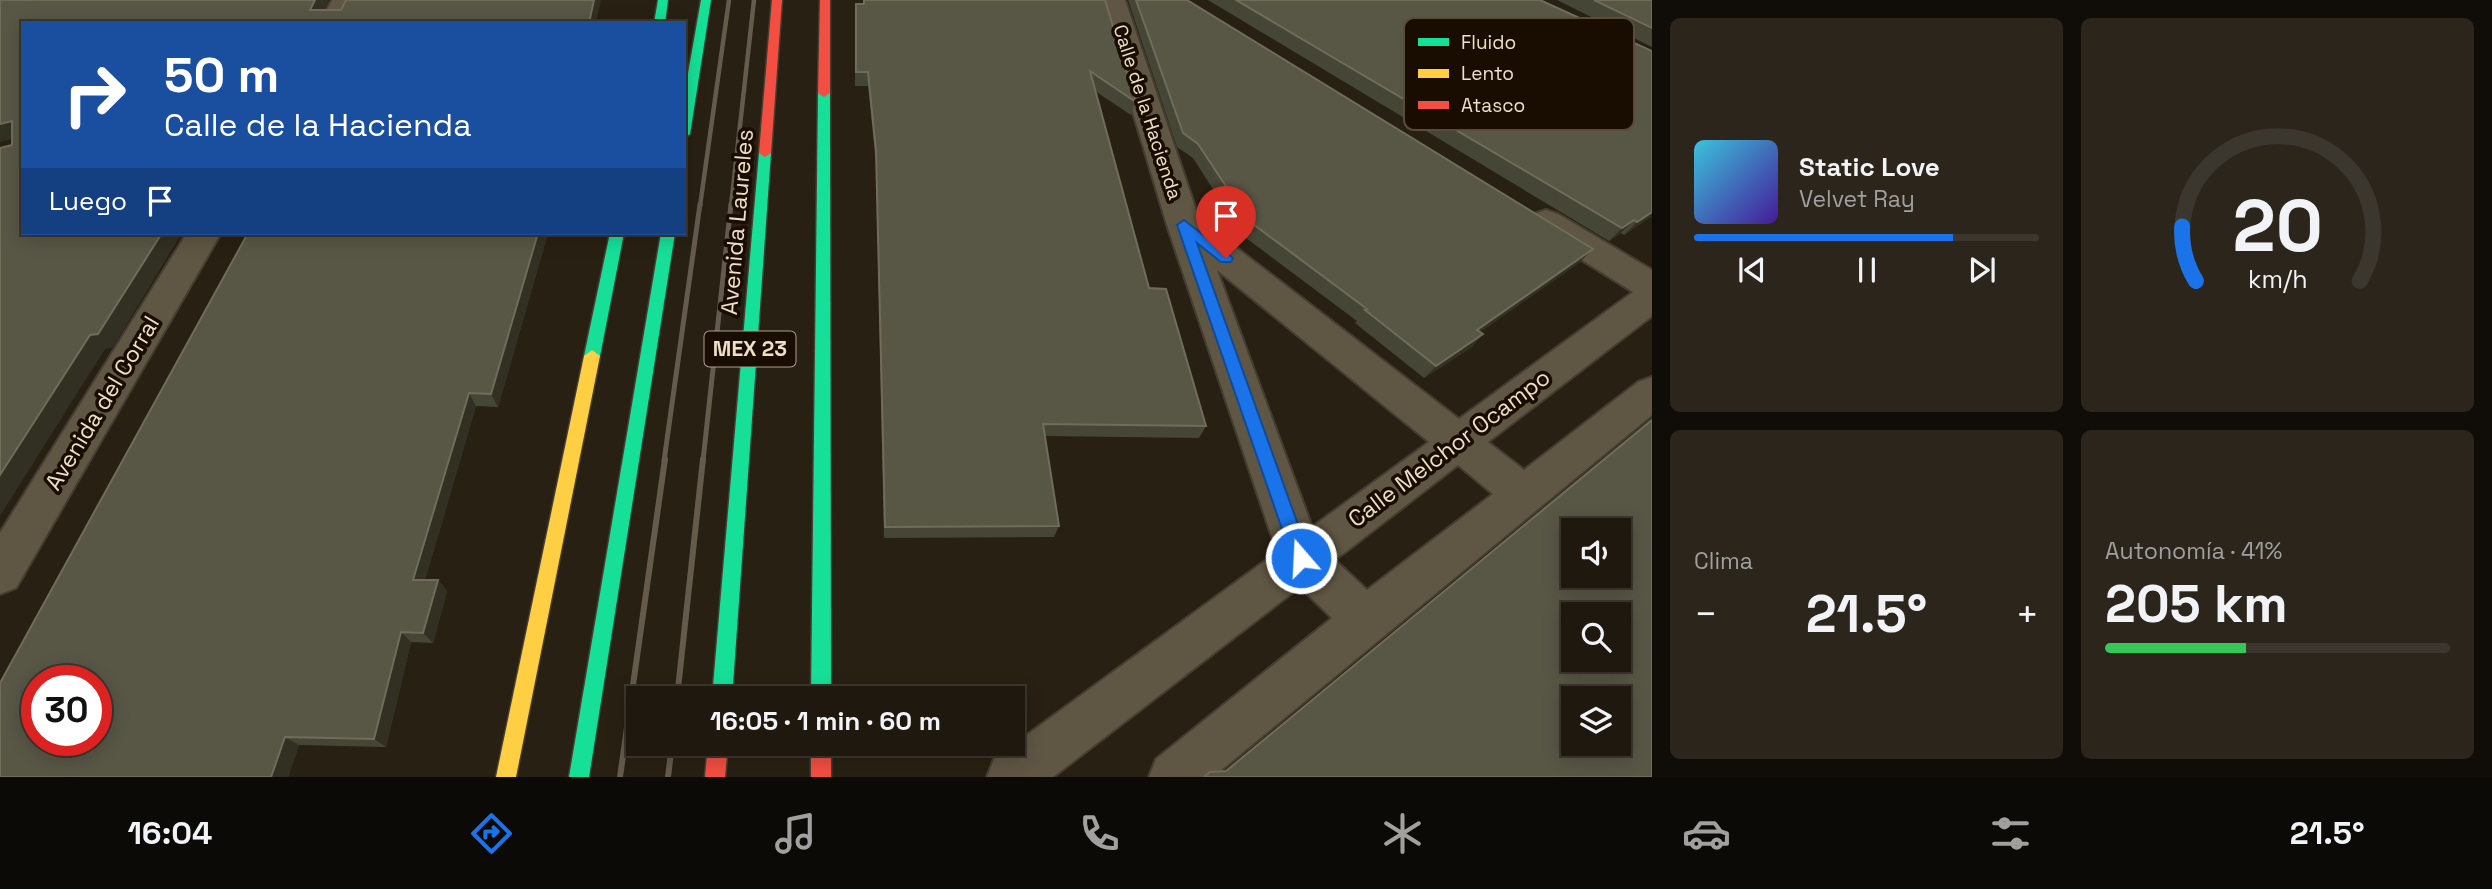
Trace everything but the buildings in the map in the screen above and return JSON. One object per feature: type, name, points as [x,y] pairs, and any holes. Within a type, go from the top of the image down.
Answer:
[{"type":"main road","points":[[659,21],[663,0]]},
{"type":"main road","points":[[686,122],[706,0]]},
{"type":"main road","name":"Avenida Laureles","points":[[723,686],[777,0]]},
{"type":"main road","points":[[821,686],[825,0]]},
{"type":"main road","points":[[506,777],[617,235]]},
{"type":"main road","points":[[579,777],[668,235]]},
{"type":"main road","points":[[715,777],[717,756]]},
{"type":"main road","points":[[821,756],[821,777]]},
{"type":"street","points":[[333,21],[345,0]]},
{"type":"street","name":"Calle de la Hacienda","points":[[1112,0],[1184,225],[1301,558],[1366,619]]},
{"type":"street","points":[[1523,208],[1652,287]]},
{"type":"street","name":"Calle de la Hacienda","points":[[1184,225],[1524,494]]},
{"type":"street","name":"Avenida del Corral","points":[[0,573],[203,235]]},
{"type":"street","name":"Calle Melchor Ocampo","points":[[1012,777],[1652,297]]},
{"type":"street","points":[[1174,777],[1366,619],[1652,393]]},
{"type":"railway","points":[[700,206],[729,0]]},
{"type":"railway","points":[[731,206],[754,0]]},
{"type":"railway","points":[[664,461],[700,204]]},
{"type":"railway","points":[[703,461],[731,204]]},
{"type":"railway","points":[[620,777],[665,459]]},
{"type":"railway","points":[[678,686],[703,459]]},
{"type":"railway","points":[[668,777],[671,756]]},
{"type":"traffic: fast","points":[[659,21],[663,0]]},
{"type":"traffic: fast","points":[[686,122],[706,0]]},
{"type":"traffic: fast","points":[[821,686],[824,93]]},
{"type":"traffic: fast","points":[[723,686],[765,153]]},
{"type":"traffic: fast","points":[[592,356],[617,235]]},
{"type":"traffic: fast","points":[[579,777],[668,235]]},
{"type":"traffic: slow","points":[[506,777],[592,356]]},
{"type":"traffic: jam","points":[[765,153],[777,0]]},
{"type":"traffic: jam","points":[[824,93],[825,0]]},
{"type":"traffic: jam","points":[[715,777],[717,756]]},
{"type":"traffic: jam","points":[[821,756],[821,777]]},
{"type":"route","points":[[1226,258],[1184,225],[1301,558]]}]
